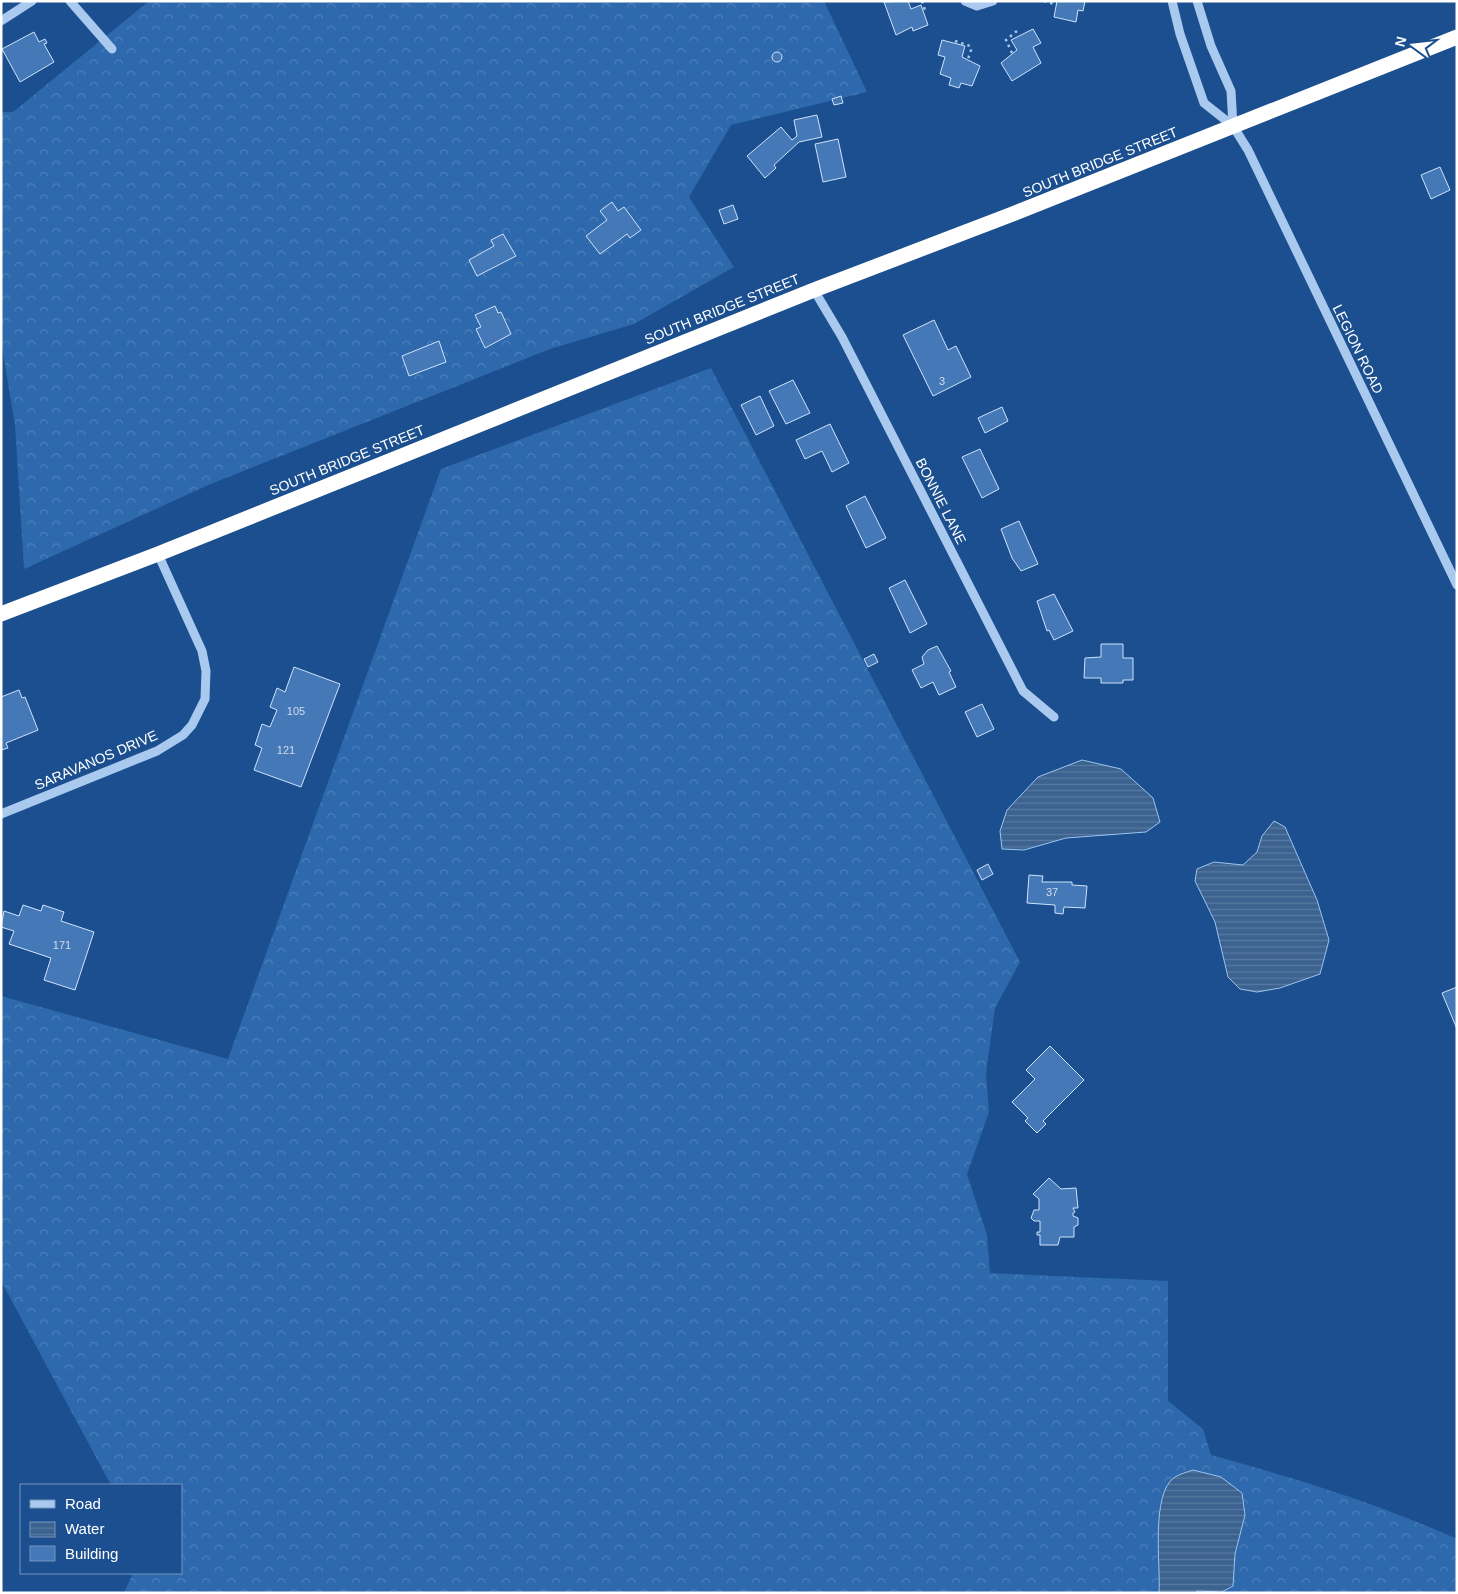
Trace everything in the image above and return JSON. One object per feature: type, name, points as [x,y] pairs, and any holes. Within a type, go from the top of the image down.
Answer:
[{"type":"highway","name":"SOUTH BRIDGE STREET","points":[[1,614],[158,554],[814,290],[1001,219],[1457,37]]},
{"type":"street","points":[[1,21],[32,1]]},
{"type":"street","points":[[70,1],[112,49]]},
{"type":"street","points":[[965,1],[977,6],[984,6],[993,1]]},
{"type":"street","points":[[1172,1],[1180,34],[1204,103],[1233,126]]},
{"type":"street","points":[[1197,1],[1211,46],[1231,92],[1233,126]]},
{"type":"street","name":"LEGION ROAD","points":[[1233,126],[1248,150],[1457,585]]},
{"type":"street","name":"BONNIE LANE","points":[[814,290],[842,337],[1023,691],[1054,717]]},
{"type":"street","name":"SARAVANOS DRIVE","points":[[1,814],[157,751],[183,735],[192,725],[205,699],[206,672],[202,651],[158,554]]},
{"type":"path","points":[[922,1],[926,12]]},
{"type":"path","points":[[1044,1],[1057,4]]},
{"type":"path","points":[[1012,53],[1006,40],[1018,30]]},
{"type":"path","points":[[955,41],[970,46],[971,50],[968,59]]},
{"type":"green space","points":[[149,1],[824,1],[867,92],[731,125],[689,197],[734,267],[634,324],[550,349],[213,483],[24,569],[15,425],[1,341],[1,112],[13,112]]},
{"type":"green space","points":[[711,368],[1020,962],[995,1008],[986,1073],[989,1112],[967,1174],[987,1235],[990,1273],[1168,1281],[1168,1401],[1203,1429],[1211,1455],[1336,1492],[1397,1514],[1457,1539],[1457,1593],[124,1593],[133,1574],[182,1574],[182,1484],[110,1484],[1,1281],[1,996],[228,1059],[441,469]]},
{"type":"water","points":[[1082,760],[1121,769],[1153,798],[1160,822],[1146,832],[1066,838],[1024,850],[1002,849],[1000,831],[1007,810],[1038,777]]},
{"type":"water","points":[[1274,821],[1285,827],[1317,900],[1329,940],[1320,974],[1280,988],[1257,992],[1240,989],[1228,977],[1215,922],[1195,881],[1197,869],[1214,862],[1243,865],[1257,852],[1262,836]]},
{"type":"water","points":[[1193,1470],[1221,1477],[1242,1493],[1245,1515],[1235,1554],[1233,1586],[1222,1592],[1159,1593],[1158,1531],[1162,1498],[1167,1486],[1175,1477]]},
{"type":"building","points":[[908,1],[911,9],[921,5],[928,25],[913,31],[912,27],[896,35],[884,2]]},
{"type":"building","points":[[1057,1],[1085,1],[1083,11],[1078,10],[1076,22],[1054,17]]},
{"type":"building","points":[[1033,29],[1041,43],[1033,47],[1041,63],[1012,81],[1001,63],[1017,50],[1011,40]]},
{"type":"building","points":[[34,32],[39,42],[45,39],[47,43],[44,44],[54,62],[20,82],[2,49]]},
{"type":"building","points":[[942,40],[965,46],[962,57],[980,66],[972,86],[961,83],[959,88],[949,85],[951,78],[940,74],[945,57],[938,55]]},
{"type":"building","points":[[777,52],[782,57],[777,62],[772,57]]},
{"type":"building","points":[[841,96],[843,103],[834,105],[832,99]]},
{"type":"building","points":[[817,115],[822,137],[799,142],[774,165],[776,168],[765,178],[747,156],[781,127],[792,140],[797,136],[794,120]]},
{"type":"building","points":[[838,139],[846,177],[823,182],[815,144]]},
{"type":"building","points":[[1440,167],[1450,190],[1431,199],[1421,175]]},
{"type":"building","points":[[612,202],[618,211],[624,207],[641,230],[630,238],[627,234],[600,254],[586,236],[607,220],[600,211]]},
{"type":"building","points":[[733,205],[738,219],[724,224],[719,210]]},
{"type":"building","points":[[503,234],[516,256],[477,276],[469,260],[494,246],[491,240]]},
{"type":"building","points":[[495,306],[498,313],[501,312],[511,334],[485,348],[476,329],[481,327],[475,315]]},
{"type":"building","points":[[934,320],[948,350],[956,346],[971,377],[933,396],[903,335]]},
{"type":"building","points":[[439,341],[446,362],[409,376],[402,356]]},
{"type":"building","points":[[793,380],[810,413],[786,424],[769,391]]},
{"type":"building","points":[[760,396],[774,426],[756,435],[741,405]]},
{"type":"building","points":[[1002,407],[1008,421],[985,433],[978,418]]},
{"type":"building","points":[[830,424],[849,463],[832,472],[822,451],[805,459],[796,440]]},
{"type":"building","points":[[980,449],[999,489],[982,498],[962,457]]},
{"type":"building","points":[[865,496],[886,538],[866,548],[846,506]]},
{"type":"building","points":[[1019,521],[1038,564],[1021,571],[1012,558],[1001,529]]},
{"type":"building","points":[[905,580],[927,624],[910,633],[889,588]]},
{"type":"building","points":[[1054,594],[1073,631],[1054,640],[1049,630],[1047,631],[1037,601]]},
{"type":"building","points":[[1101,644],[1123,644],[1123,658],[1133,658],[1133,680],[1123,680],[1123,683],[1101,683],[1101,678],[1084,678],[1085,658],[1101,657]]},
{"type":"building","points":[[937,646],[951,671],[949,672],[956,687],[939,695],[933,682],[921,688],[912,670],[924,664],[922,657],[928,650]]},
{"type":"building","points":[[874,654],[878,662],[868,667],[864,659]]},
{"type":"building","points":[[294,667],[340,684],[301,787],[254,770],[262,748],[255,745],[262,724],[270,727],[277,710],[270,707],[277,688],[285,692]]},
{"type":"building","points":[[19,690],[22,698],[25,697],[38,730],[6,743],[8,748],[1,750],[1,697]]},
{"type":"building","points":[[982,704],[994,729],[977,737],[965,712]]},
{"type":"building","points":[[988,864],[993,874],[982,880],[977,870]]},
{"type":"building","points":[[1029,875],[1043,876],[1042,882],[1072,882],[1072,885],[1087,886],[1085,908],[1064,907],[1063,914],[1055,913],[1055,905],[1027,903]]},
{"type":"building","points":[[23,905],[41,911],[43,905],[64,912],[61,921],[94,932],[75,990],[44,980],[51,958],[9,944],[14,931],[1,927],[4,911],[19,916]]},
{"type":"building","points":[[1457,987],[1457,1029],[1442,993]]},
{"type":"building","points":[[1050,1046],[1084,1080],[1043,1121],[1046,1124],[1037,1133],[1025,1121],[1028,1118],[1012,1102],[1035,1079],[1026,1070]]},
{"type":"building","points":[[1049,1178],[1061,1189],[1076,1188],[1078,1208],[1073,1208],[1075,1212],[1073,1216],[1078,1218],[1078,1225],[1074,1227],[1074,1237],[1060,1237],[1058,1245],[1040,1245],[1040,1235],[1037,1235],[1037,1232],[1040,1232],[1040,1221],[1034,1221],[1031,1218],[1034,1210],[1039,1210],[1039,1199],[1033,1194]]}]
